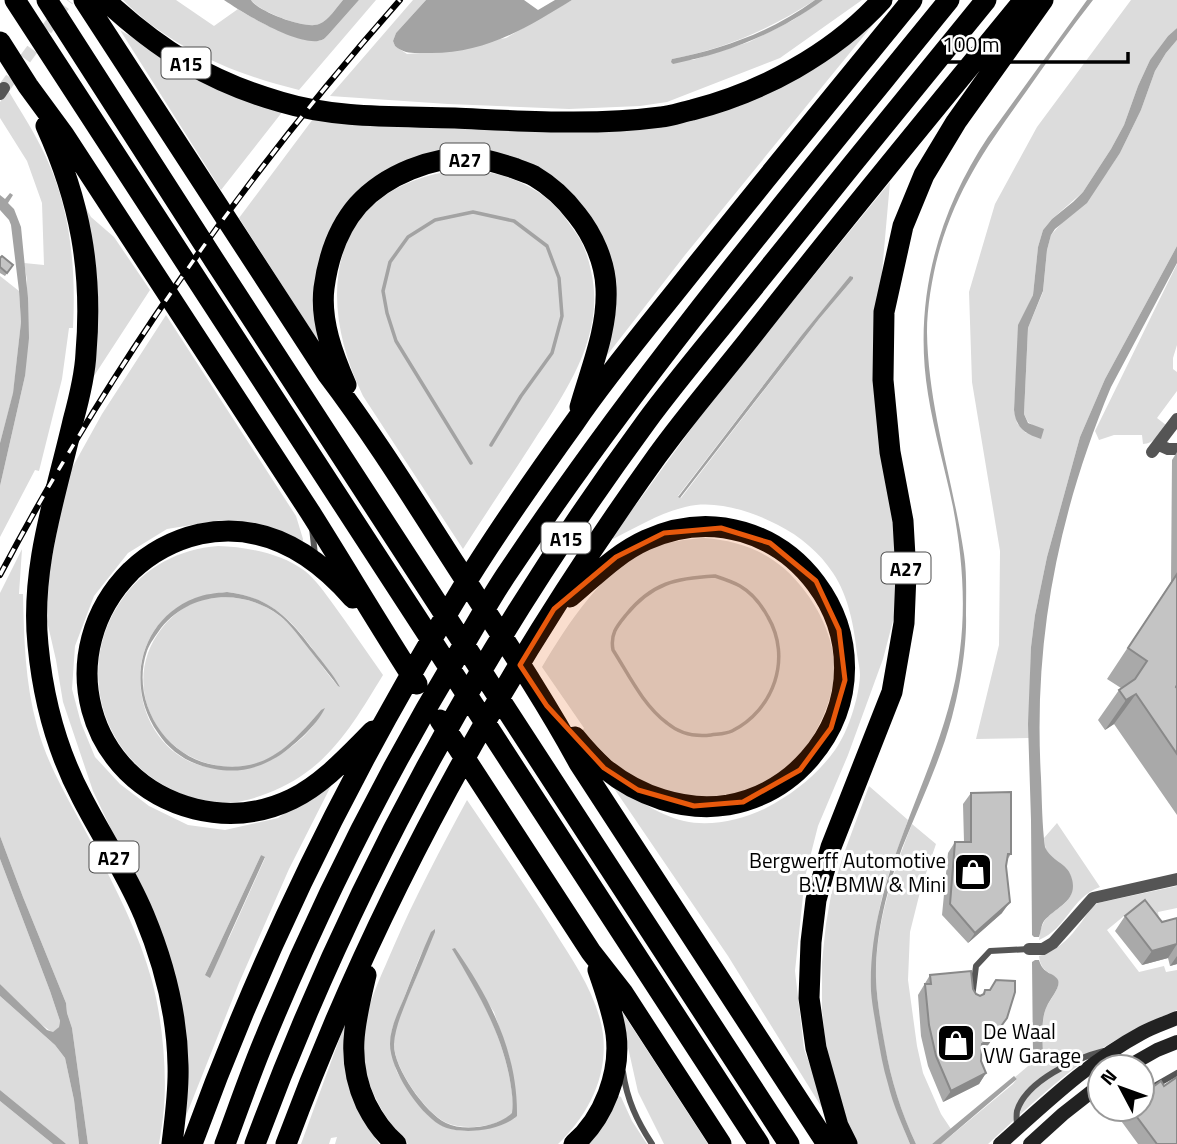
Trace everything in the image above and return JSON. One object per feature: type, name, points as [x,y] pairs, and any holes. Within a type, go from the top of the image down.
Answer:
[{"type":"highway","points":[[15,0],[759,1144]]},
{"type":"highway","points":[[47,0],[789,1144]]},
{"type":"highway","name":"A27","points":[[84,0],[328,375],[361,419],[439,539],[550,710],[579,763],[827,1144]]},
{"type":"highway","name":"A15","points":[[105,0],[138,30],[183,61],[249,92],[281,102],[366,115],[589,121],[664,117],[713,104],[755,88],[821,52],[852,29],[882,0]]},
{"type":"highway","name":"A15","points":[[192,1144],[232,1039],[300,886],[349,788],[457,596],[576,419],[736,215],[912,0]]},
{"type":"highway","name":"A15","points":[[225,1144],[261,1048],[313,928],[371,810],[428,704],[509,571],[624,406],[757,236],[949,0]]},
{"type":"highway","name":"A15","points":[[255,1144],[276,1086],[331,957],[369,877],[457,712],[529,593],[647,421],[986,0]]},
{"type":"highway","name":"A15","points":[[286,1144],[308,1085],[377,929],[422,837],[554,609],[659,453],[1024,0]]},
{"type":"highway","name":"A27","points":[[847,1144],[838,1126],[816,1048],[809,999],[811,942],[816,900],[831,847],[892,692],[904,623],[906,574],[903,521],[890,452],[883,380],[884,312],[903,226],[925,175],[956,122],[1043,0]]},
{"type":"highway","name":"A27","points":[[0,42],[64,135],[310,512],[350,574],[382,632],[591,952],[623,993],[721,1144]]},
{"type":"highway","name":"A27","points":[[28,86],[63,166],[74,199],[84,246],[88,289],[86,354],[73,421],[42,547],[37,608],[38,644],[49,710],[63,755],[81,796],[144,914],[170,993],[178,1065],[172,1144]]},
{"type":"highway","name":"A27","points":[[361,419],[334,357],[326,327],[324,290],[329,260],[336,241],[359,204],[398,175],[445,160],[473,158],[500,163],[532,174],[550,186],[566,200],[581,220],[601,261],[606,285],[603,328],[576,419]]},
{"type":"highway","name":"A15","points":[[550,710],[604,768],[638,790],[678,804],[716,806],[761,796],[800,770],[831,729],[841,702],[845,680],[844,654],[839,630],[828,601],[816,581],[779,548],[759,537],[741,532],[699,527],[680,529],[648,539],[616,557],[554,609]]},
{"type":"highway","name":"A15","points":[[382,632],[338,581],[305,554],[260,535],[221,531],[173,542],[138,564],[122,580],[97,618],[90,640],[86,680],[98,730],[115,757],[139,782],[153,792],[186,807],[213,813],[242,814],[273,807],[292,799],[311,788],[387,718]]},
{"type":"highway","points":[[377,929],[355,1020],[353,1053],[359,1090],[376,1122],[396,1144]]},
{"type":"highway","name":"A27","points":[[574,1144],[600,1112],[613,1075],[616,1036],[609,1002],[591,952]]},
{"type":"main road","points":[[1000,1144],[1063,1087],[1116,1048],[1177,1018]]},
{"type":"main road","points":[[1152,1053],[1177,1042]]},
{"type":"main road","points":[[1030,1144],[1086,1096]]},
{"type":"street","points":[[1177,419],[1155,448],[1177,449]]},
{"type":"street","points":[[1029,949],[1043,949],[1054,943],[1093,898],[1177,879]]},
{"type":"lane","name":"A27","points":[[310,512],[318,564]]},
{"type":"lane","points":[[972,1001],[976,966],[990,951],[1029,949]]},
{"type":"lane","name":"A27","points":[[616,1036],[625,1088],[639,1123],[652,1144]]},
{"type":"lane","points":[[1156,1085],[1177,1073]]},
{"type":"highlighted area","points":[[721,528],[770,543],[816,581],[839,630],[845,680],[831,728],[800,770],[743,802],[694,806],[638,790],[604,768],[547,706],[520,665],[554,609],[616,557],[664,533]]},
{"type":"shaded area","points":[[123,0],[176,0],[214,26],[238,9],[289,34],[318,41],[328,35],[359,0],[376,0],[299,90],[251,76],[205,57],[161,32]]},
{"type":"shaded area","points":[[224,0],[251,0],[262,9],[282,18],[313,25],[326,20],[343,0],[359,0],[328,35],[318,41],[308,41],[283,33]]},
{"type":"shaded area","points":[[251,0],[343,0],[326,20],[313,25],[283,18]]},
{"type":"shaded area","points":[[413,0],[426,0],[396,33],[393,41],[395,46],[407,54],[506,38],[572,0],[815,0],[746,37],[710,50],[672,59],[693,60],[749,42],[793,20],[823,0],[862,0],[780,58],[667,102],[569,109],[330,96]]},
{"type":"shaded area","points":[[426,0],[524,0],[538,10],[555,0],[572,0],[520,30],[465,50],[412,53],[395,46],[393,41],[396,33]]},
{"type":"shaded area","points":[[815,0],[823,0],[806,12],[752,40],[693,59],[673,64],[671,62],[672,59],[710,50],[765,30]]},
{"type":"shaded area","points":[[887,0],[893,0],[685,255],[601,363],[611,280],[552,181],[425,158],[333,233],[329,358],[239,218],[316,115],[506,124],[729,102]]},
{"type":"shaded area","points":[[1087,0],[1093,0],[1001,127],[966,184],[937,257],[931,289],[927,322],[928,360],[936,416],[964,554],[966,627],[958,693],[952,717],[902,848],[887,896],[876,962],[877,996],[887,1059],[893,1084],[916,1144],[910,1144],[892,1099],[883,1065],[872,1002],[871,970],[885,889],[945,720],[962,632],[963,596],[959,543],[930,408],[924,360],[927,293],[943,228],[970,166]]},
{"type":"shaded area","points":[[1131,0],[1177,0],[1177,28],[1150,60],[1124,125],[1083,192],[1043,230],[1038,247],[1033,295],[1019,325],[1014,410],[1017,423],[1026,433],[1037,428],[1028,422],[1024,414],[1028,328],[1043,292],[1051,235],[1108,171],[1120,153],[1141,110],[1155,71],[1177,40],[1177,246],[1105,379],[1080,437],[1047,557],[1035,615],[1031,647],[1029,738],[976,739],[999,645],[1000,551],[972,382],[969,292],[995,204],[1037,127]]},
{"type":"shaded area","points":[[1177,28],[1177,40],[1155,71],[1141,110],[1120,153],[1087,203],[1051,235],[1043,291],[1028,328],[1024,414],[1028,423],[1044,429],[1041,439],[1022,429],[1014,410],[1018,325],[1033,295],[1038,247],[1043,230],[1083,192],[1124,125],[1150,60]]},
{"type":"shaded area","points":[[120,30],[213,86],[283,111],[221,190]]},
{"type":"shaded area","points":[[8,90],[42,148],[61,198],[70,241],[74,306],[73,328],[69,328],[62,379],[39,471],[35,470],[0,537],[0,486],[25,376],[27,280],[24,263],[44,265],[42,203],[27,161],[0,118],[0,102]]},
{"type":"shaded area","points":[[459,170],[488,172],[516,181],[530,187],[553,204],[583,245],[590,267],[594,295],[588,340],[570,383],[463,549],[363,396],[347,358],[339,320],[337,284],[344,250],[359,221],[383,197],[416,180]]},
{"type":"shaded area","points":[[890,182],[874,362],[894,523],[897,580],[894,617],[883,659],[848,755],[818,826],[805,877],[795,971],[804,1049],[832,1124],[728,956],[609,781],[654,809],[684,821],[715,823],[747,816],[786,797],[820,768],[840,743],[855,704],[860,673],[847,602],[839,582],[828,566],[794,534],[749,513],[728,507],[696,505],[663,514],[613,539],[612,535],[712,400]],"holes":[[[851,276],[853,279],[681,498],[678,496],[801,336]]]},
{"type":"shaded area","points":[[10,193],[13,195],[8,203],[14,209],[21,227],[29,338],[25,376],[0,486],[0,443],[13,393],[21,322],[11,225],[0,210],[0,195],[5,199]]},
{"type":"shaded area","points":[[86,208],[91,217],[114,237],[150,290],[92,379]]},
{"type":"shaded area","points":[[1177,246],[1177,263],[1111,387],[1092,435],[1063,530],[1053,578],[1041,677],[1043,822],[1045,847],[1069,872],[1073,884],[1070,897],[1044,921],[1039,937],[1034,937],[1028,724],[1031,647],[1047,557],[1080,437],[1105,379]]},
{"type":"shaded area","points":[[1177,264],[1177,345],[1173,369],[1177,372],[1177,391],[1157,418],[1166,425],[1156,438],[1147,444],[1143,444],[1142,435],[1114,435],[1099,440],[1095,431]]},
{"type":"shaded area","points":[[0,276],[19,291],[21,322],[13,394],[0,443]]},
{"type":"shaded area","points":[[850,276],[853,279],[680,498],[678,497],[801,336]]},
{"type":"shaded area","points":[[166,315],[296,516],[303,539],[302,545],[252,523],[222,520],[167,529],[128,553],[94,596],[75,646],[72,689],[81,723],[95,757],[120,784],[149,806],[188,825],[225,830],[278,818],[336,776],[289,869],[239,983],[184,1121],[145,901],[93,791],[63,702],[41,595],[49,574],[67,477],[102,414]],"holes":[[[261,855],[265,858],[229,938],[205,975]]]},
{"type":"shaded area","points":[[704,538],[747,547],[784,568],[810,598],[820,615],[831,644],[834,663],[832,689],[821,721],[804,749],[788,766],[769,780],[749,789],[705,797],[681,795],[647,785],[617,765],[583,730],[542,667],[588,599],[617,569],[651,548]]},
{"type":"shaded area","points":[[218,546],[252,550],[296,565],[324,591],[383,675],[339,742],[317,764],[278,789],[249,800],[230,803],[206,801],[169,788],[145,772],[125,752],[111,729],[102,704],[98,677],[100,650],[109,623],[123,598],[152,569],[190,551]],"holes":[[[227,592],[265,603],[294,625],[339,687],[297,632],[273,611],[246,600],[226,597],[200,601],[176,613],[162,628],[150,649],[144,670],[144,692],[150,713],[161,731],[176,747],[196,759],[230,767],[204,766],[173,751],[152,724],[141,692],[143,658],[157,628],[184,604]],[[321,710],[309,730],[284,752],[262,763],[243,767],[237,767],[275,755],[292,742]]]},
{"type":"shaded area","points":[[22,549],[19,594],[23,594],[28,677],[37,726],[54,772],[126,912],[141,946],[156,995],[165,1076],[159,1144],[88,1144],[66,1003],[0,836],[0,593]]},
{"type":"shaded area","points":[[227,592],[267,604],[287,619],[340,687],[290,626],[265,607],[250,601],[218,598],[187,607],[173,616],[161,628],[147,651],[143,688],[155,723],[166,738],[196,760],[232,767],[262,761],[287,746],[325,708],[311,728],[283,753],[254,767],[231,771],[198,764],[182,757],[169,746],[148,715],[140,675],[150,638],[161,622],[176,608],[195,598]]},
{"type":"shaded area","points":[[869,786],[908,820],[879,910],[873,951],[873,980],[874,1008],[883,1063],[910,1144],[856,1144],[826,1048],[822,1010],[822,962],[826,924],[831,895],[843,856]]},
{"type":"shaded area","points":[[467,800],[576,966],[600,1020],[604,1050],[599,1080],[587,1108],[558,1144],[408,1144],[379,1106],[367,1076],[364,1028],[372,997],[410,910]],"holes":[[[433,930],[396,1028],[396,1056],[421,1101],[447,1123],[463,1127],[481,1126],[499,1122],[513,1113],[509,1075],[499,1041],[478,994],[452,949],[494,1012],[510,1059],[515,1118],[492,1127],[460,1131],[437,1123],[415,1099],[397,1072],[394,1062],[392,1029]]]},
{"type":"shaded area","points":[[1057,823],[1100,887],[1082,898],[1057,928],[1039,940],[1041,928],[1047,918],[1066,902],[1072,890],[1069,872],[1051,858],[1046,848],[1044,838]]},
{"type":"shaded area","points":[[912,824],[936,844],[910,932],[908,980],[923,1073],[941,1114],[951,1129],[932,1144],[916,1144],[901,1109],[885,1048],[877,988],[876,959],[882,919],[898,861]]},
{"type":"shaded area","points":[[0,836],[66,1003],[88,1144],[79,1144],[74,1100],[65,1058],[55,1045],[0,996],[0,984],[47,1030],[53,1032],[59,1027],[60,1021],[50,991],[0,859]]},
{"type":"shaded area","points":[[261,855],[265,857],[210,978],[205,975]]},
{"type":"shaded area","points":[[0,859],[60,1021],[59,1027],[53,1033],[38,1022],[0,984]]},
{"type":"shaded area","points":[[1177,886],[1177,908],[1158,912],[1160,924],[1151,926],[1135,907],[1107,930],[1139,972],[1164,966],[1166,972],[1177,970],[1177,1010],[1096,1053],[1086,1053],[1086,1060],[988,1144],[941,1144],[1013,1084],[1017,1079],[1015,1077],[1034,1061],[1034,1057],[1043,1056],[1043,1018],[1058,981],[1042,967],[1039,956],[1064,942],[1098,903]]},
{"type":"shaded area","points":[[435,929],[397,1026],[395,1054],[404,1076],[420,1100],[446,1123],[453,1126],[480,1127],[498,1122],[512,1113],[505,1057],[486,1009],[452,949],[455,948],[480,986],[500,1027],[513,1070],[517,1116],[501,1125],[469,1131],[440,1125],[423,1110],[407,1089],[391,1054],[390,1037],[393,1024],[431,932]]},
{"type":"shaded area","points":[[1039,960],[1043,968],[1056,977],[1059,983],[1043,1018],[1043,1057],[1033,1057],[1032,962]]},
{"type":"shaded area","points":[[358,988],[368,1127],[379,1144],[335,1144],[337,1137],[331,1138],[329,1144],[301,1144]]},
{"type":"shaded area","points":[[0,996],[55,1045],[65,1058],[74,1100],[79,1144],[66,1144],[0,1090]]},
{"type":"shaded area","points":[[619,1007],[708,1144],[664,1144],[638,1092]]},
{"type":"shaded area","points":[[1014,1076],[1017,1079],[941,1144],[932,1144]]},
{"type":"shaded area","points":[[0,1090],[66,1144],[53,1144],[0,1101]]},
{"type":"shaded area","points":[[616,1095],[621,1097],[647,1144],[589,1144]]},
{"type":"shaded area","points":[[0,1101],[53,1144],[0,1144]]},
{"type":"building","points":[[2,256],[13,265],[7,273],[0,267]]},
{"type":"building","points":[[1177,574],[1177,754],[1136,694],[1126,700],[1119,690],[1135,679],[1147,661],[1128,648]]},
{"type":"building","name":"Bergwerff Automotive B.V. BMW & Mini","points":[[1011,792],[1011,854],[1008,854],[1006,866],[1010,902],[975,933],[950,904],[955,842],[971,842],[971,793]]},
{"type":"building","points":[[1145,900],[1162,922],[1177,918],[1177,944],[1152,951],[1125,916]]},
{"type":"building","name":"De Waal VW Garage","points":[[971,971],[973,989],[980,996],[985,990],[990,990],[996,980],[1015,981],[1015,992],[1007,1018],[996,1033],[982,1044],[981,1061],[986,1073],[951,1091],[936,1056],[929,1025],[925,984],[931,984],[930,975]]},
{"type":"building","points":[[1177,1077],[1177,1144],[1157,1144],[1141,1123],[1156,1123],[1156,1085],[1161,1081],[1164,1086]]},
{"type":"waterway","points":[[471,463],[396,341],[383,291],[390,262],[408,237],[435,220],[473,212],[514,221],[547,246],[559,278],[562,316],[552,353],[491,445]]},
{"type":"waterway","points":[[715,576],[744,589],[763,608],[775,633],[778,666],[768,697],[747,722],[727,733],[693,735],[672,727],[651,708],[613,650],[612,639],[626,615],[655,589],[688,578],[715,576]]},
{"type":"tunnel","points":[[4,88],[68,0]]},
{"type":"railway","points":[[0,575],[87,423],[183,276],[287,135],[400,0]]},
{"type":"place","name":"Bergwerff Automotive B.V. BMW & Mini","points":[[973,872]]},
{"type":"place","name":"De Waal VW Garage","points":[[956,1043]]}]
